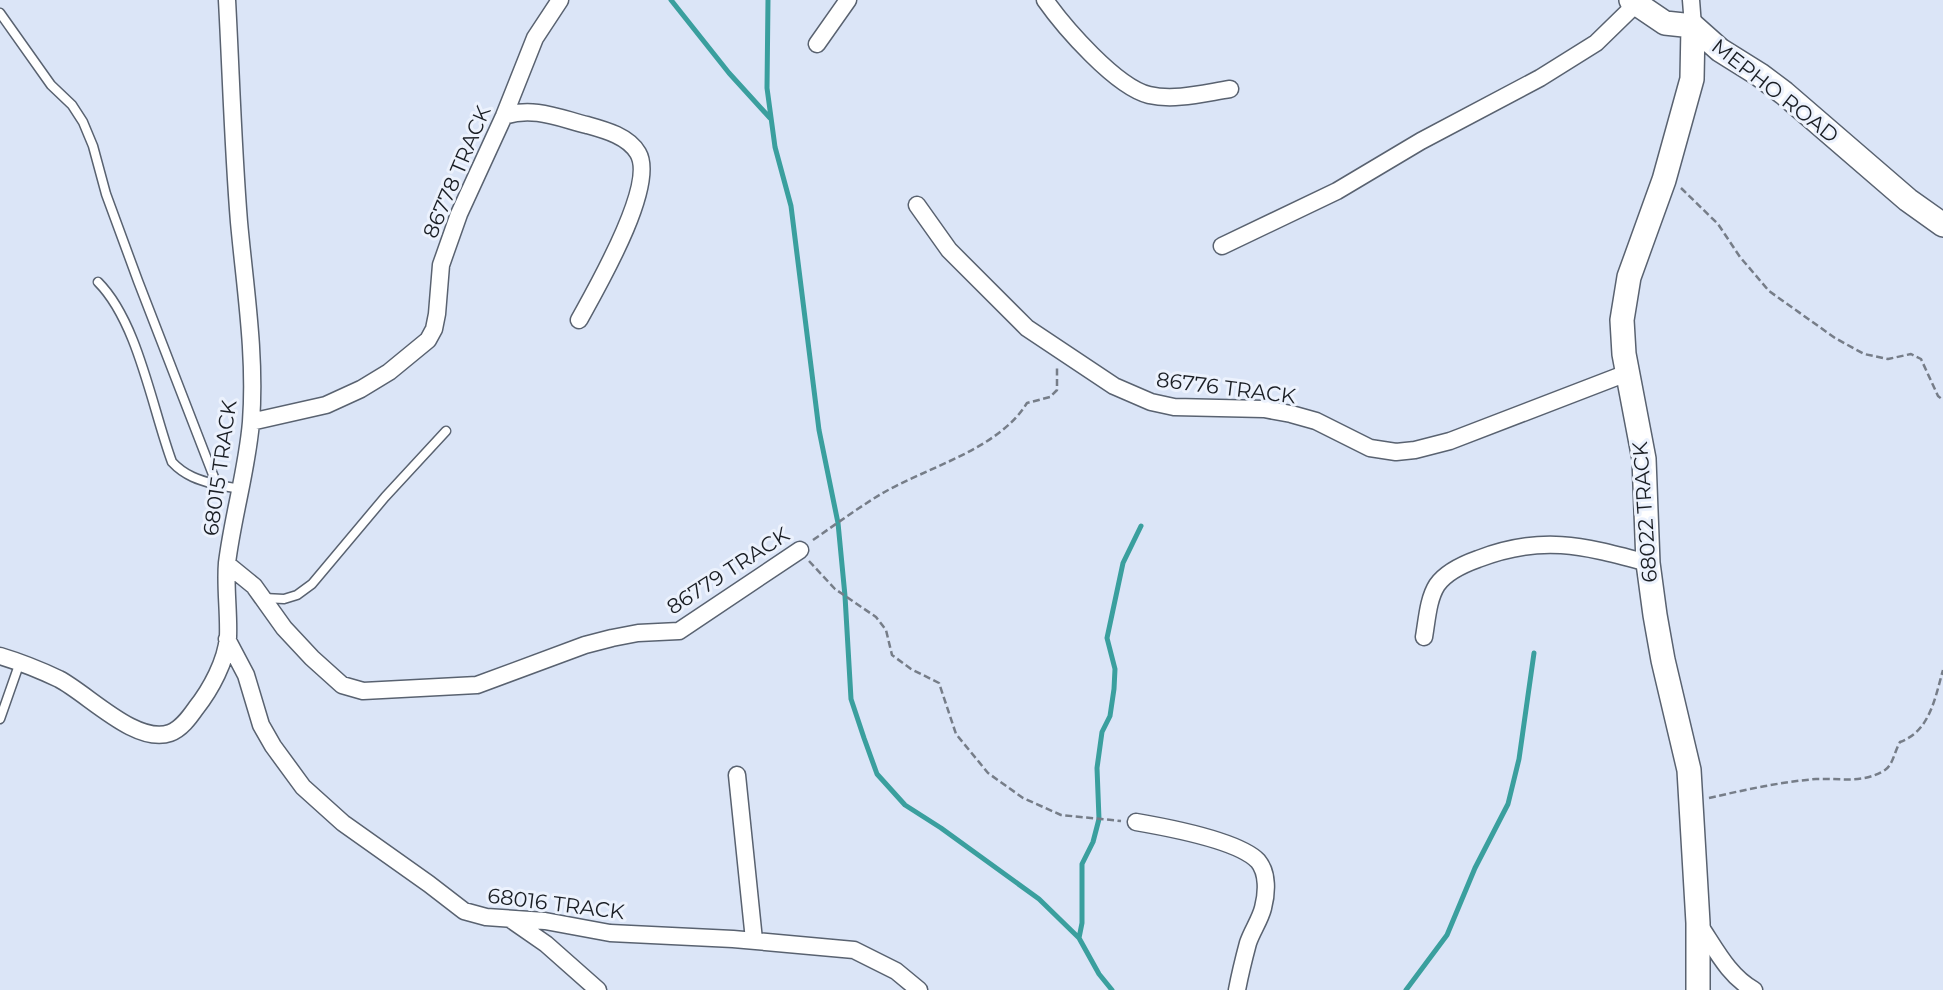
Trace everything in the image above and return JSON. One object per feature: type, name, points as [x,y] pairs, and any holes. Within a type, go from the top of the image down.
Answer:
[{"type":"street","name":"68015 TRACK","points":[[0,656],[60,680],[141,732],[157,736],[172,733],[186,722],[201,702],[222,660],[228,639],[227,564],[251,422],[251,344],[233,144],[227,0]]},
{"type":"street","name":"86778 TRACK","points":[[251,422],[326,405],[361,389],[398,365],[428,340],[434,329],[441,265],[450,239],[535,38],[559,0]]},
{"type":"street","points":[[817,44],[848,0]]},
{"type":"street","points":[[1045,0],[1066,27],[1130,88],[1149,95],[1173,97],[1230,89]]},
{"type":"street","name":"68022 TRACK","points":[[1691,0],[1692,79],[1664,180],[1629,277],[1623,300],[1622,336],[1644,459],[1648,563],[1661,648],[1685,748],[1692,801],[1698,923],[1698,990]]},
{"type":"street","points":[[1222,246],[1337,191],[1421,141],[1540,78],[1596,43],[1634,2]]},
{"type":"street","name":"MEPHO ROAD","points":[[1634,2],[1665,23],[1693,26],[1720,50],[1784,93],[1908,200],[1943,225]]},
{"type":"street","points":[[504,116],[527,110],[601,129],[627,141],[642,161],[641,176],[624,232],[579,320]]},
{"type":"street","name":"86776 TRACK","points":[[917,205],[949,250],[1027,328],[1114,386],[1151,402],[1174,407],[1264,409],[1291,414],[1316,421],[1370,448],[1396,452],[1450,441],[1627,373]]},
{"type":"street","points":[[1424,637],[1433,593],[1438,583],[1447,574],[1469,562],[1499,551],[1560,543],[1588,547],[1648,563]]},
{"type":"street","name":"86779 TRACK","points":[[227,564],[254,586],[284,628],[312,658],[342,685],[363,691],[477,685],[584,645],[638,633],[680,631],[800,550]]},
{"type":"street","name":"68016 TRACK","points":[[228,639],[246,676],[261,725],[303,787],[343,823],[464,911],[485,917],[508,917],[610,933],[754,940],[854,950],[896,971],[919,990]]},
{"type":"street","points":[[737,775],[754,940]]},
{"type":"street","points":[[1136,822],[1166,827],[1232,846],[1258,862],[1265,873],[1263,908],[1249,940],[1237,990]]},
{"type":"street","points":[[508,917],[556,953],[598,990]]},
{"type":"street","points":[[1698,923],[1738,979],[1754,990]]},
{"type":"lane","points":[[0,13],[51,85],[72,105],[83,122],[138,281],[217,485]]},
{"type":"lane","points":[[98,282],[110,294],[127,324],[172,462],[181,472],[195,479],[241,489]]},
{"type":"lane","points":[[264,598],[284,599],[297,595],[312,584],[446,431]]},
{"type":"lane","points":[[0,719],[20,662]]},
{"type":"path","points":[[1664,180],[1685,190],[1702,207],[1769,291],[1835,338],[1864,354],[1888,359],[1911,354],[1921,359],[1938,396],[1943,400]]},
{"type":"path","name":"86779 TRACK","points":[[800,550],[883,493],[986,440],[1021,413],[1027,403],[1049,397],[1057,390],[1059,378],[1056,347]]},
{"type":"path","points":[[800,550],[835,589],[876,617],[886,630],[892,655],[911,669],[939,683],[956,734],[988,773],[1023,797],[1061,815],[1136,822]]},
{"type":"path","points":[[1692,801],[1770,785],[1818,779],[1847,781],[1884,771],[1890,766],[1899,742],[1915,736],[1932,710],[1943,670]]},
{"type":"waterway","points":[[671,0],[729,73],[770,118]]},
{"type":"waterway","points":[[768,0],[767,88],[775,147],[791,206],[819,430],[838,523],[851,699],[864,738],[877,774],[905,805],[1039,899],[1079,938],[1099,974],[1112,990]]},
{"type":"waterway","points":[[1079,938],[1082,923],[1082,864],[1093,842],[1099,819],[1097,768],[1102,732],[1110,716],[1114,689],[1115,669],[1107,638],[1123,563],[1141,526]]},
{"type":"waterway","points":[[1406,990],[1447,935],[1475,868],[1508,804],[1519,759],[1534,653]]}]
